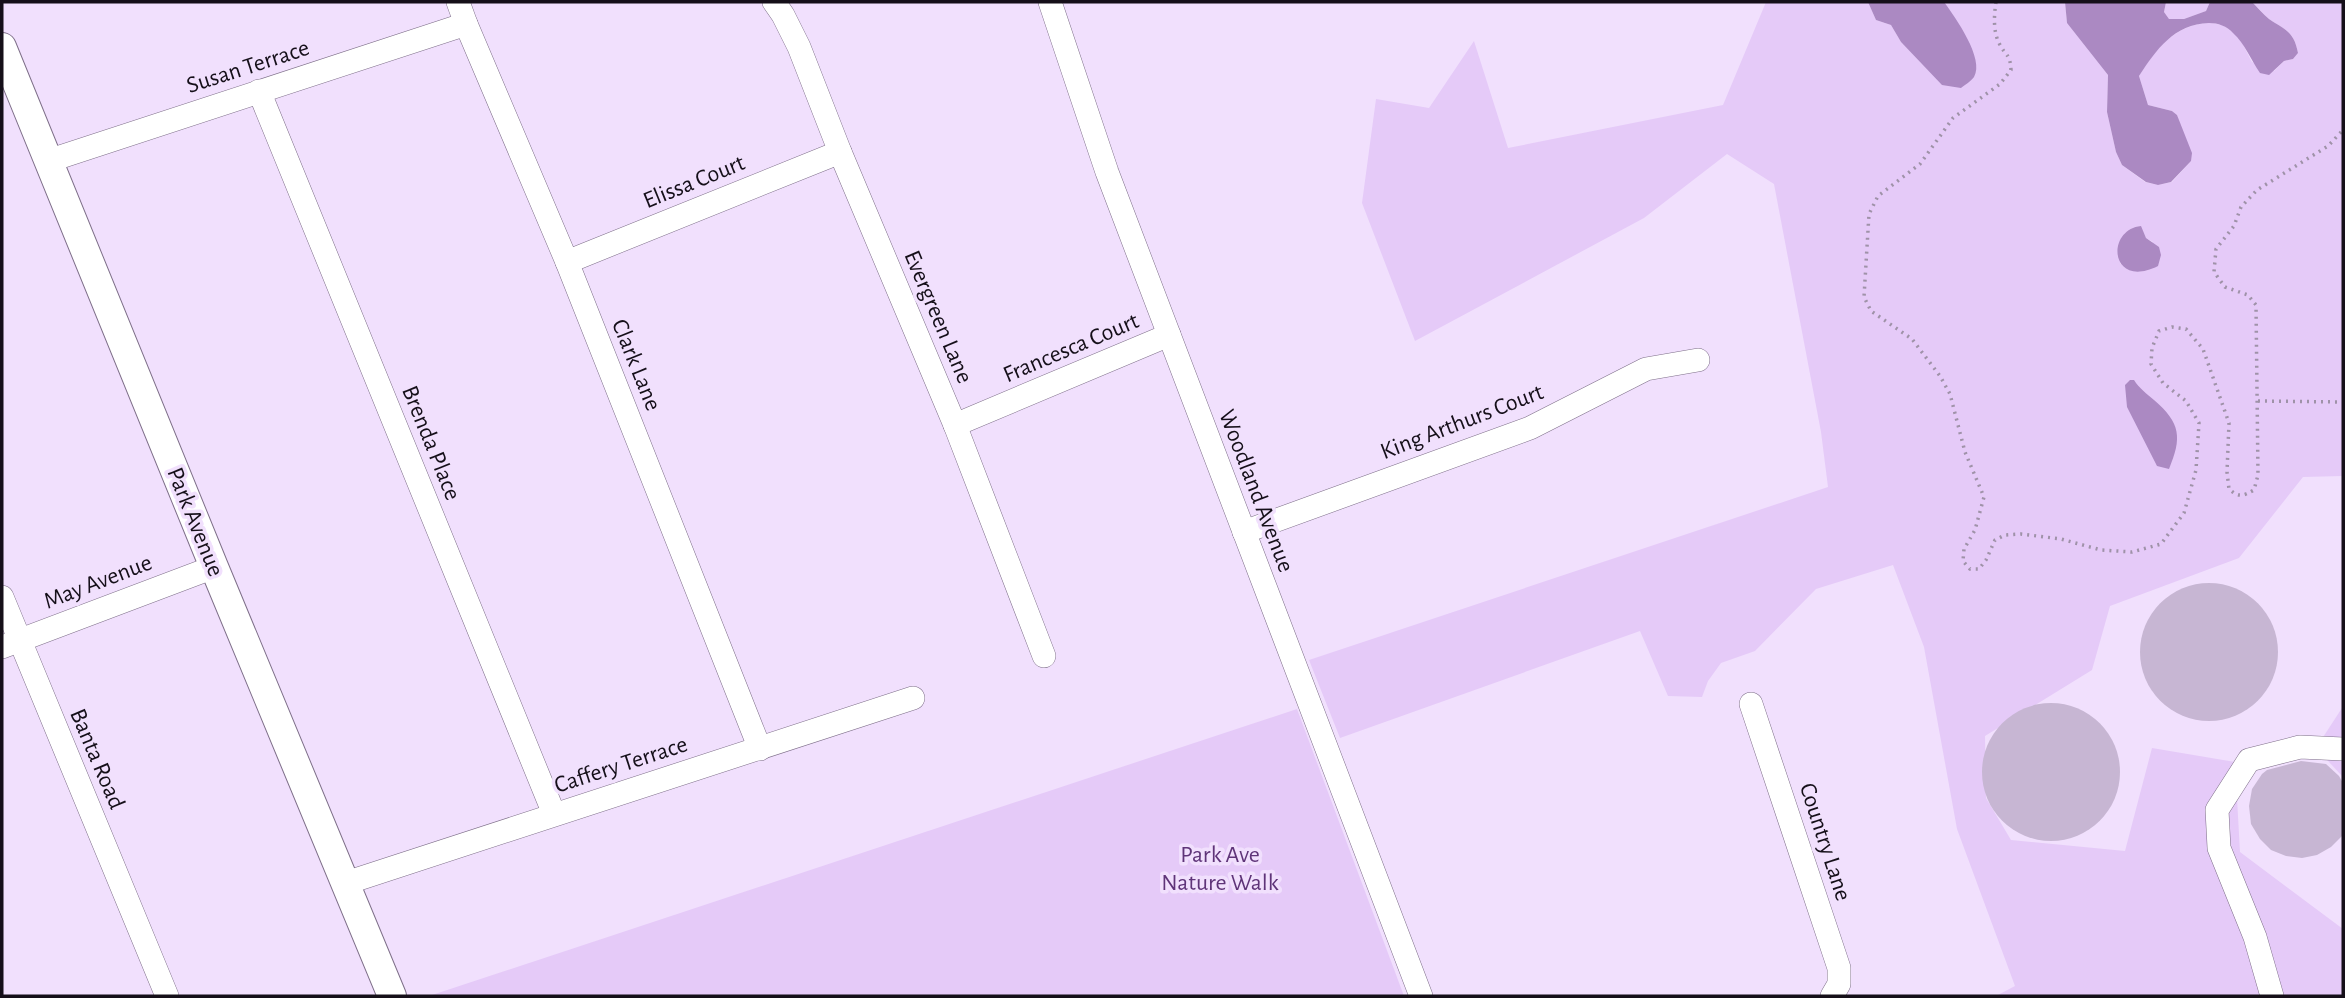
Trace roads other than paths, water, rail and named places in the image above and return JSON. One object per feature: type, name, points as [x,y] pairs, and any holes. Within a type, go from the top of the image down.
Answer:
[{"type":"main road","name":"Park Avenue","points":[[2,47],[392,996]]},
{"type":"street","name":"Clark Lane","points":[[458,2],[567,261],[760,749]]},
{"type":"street","name":"Evergreen Lane","points":[[774,2],[799,47],[840,152],[955,425],[1044,656]]},
{"type":"street","name":"Woodland Avenue","points":[[1050,2],[1107,172],[1421,996]]},
{"type":"street","name":"Susan Terrace","points":[[48,161],[466,24]]},
{"type":"street","name":"Brenda Place","points":[[259,91],[555,814]]},
{"type":"street","name":"Elissa Court","points":[[567,261],[840,152]]},
{"type":"street","name":"Francesca Court","points":[[955,425],[1169,335]]},
{"type":"street","name":"King Arthurs Court","points":[[1244,532],[1530,428],[1646,369],[1698,360]]},
{"type":"street","name":"May Avenue","points":[[10,644],[214,567]]},
{"type":"street","name":"Banta Road","points":[[2,597],[10,644],[167,996]]},
{"type":"street","name":"Caffery Terrace","points":[[346,883],[912,698]]},
{"type":"street","name":"Country Lane","points":[[1751,705],[1839,968],[1839,984],[1832,996]]},
{"type":"street","points":[[2272,996],[2255,937],[2219,848],[2217,810],[2249,760],[2300,747],[2343,749]]},
{"type":"park label","name":"Park Ave Nature Walk","points":[[1220,869]]}]
